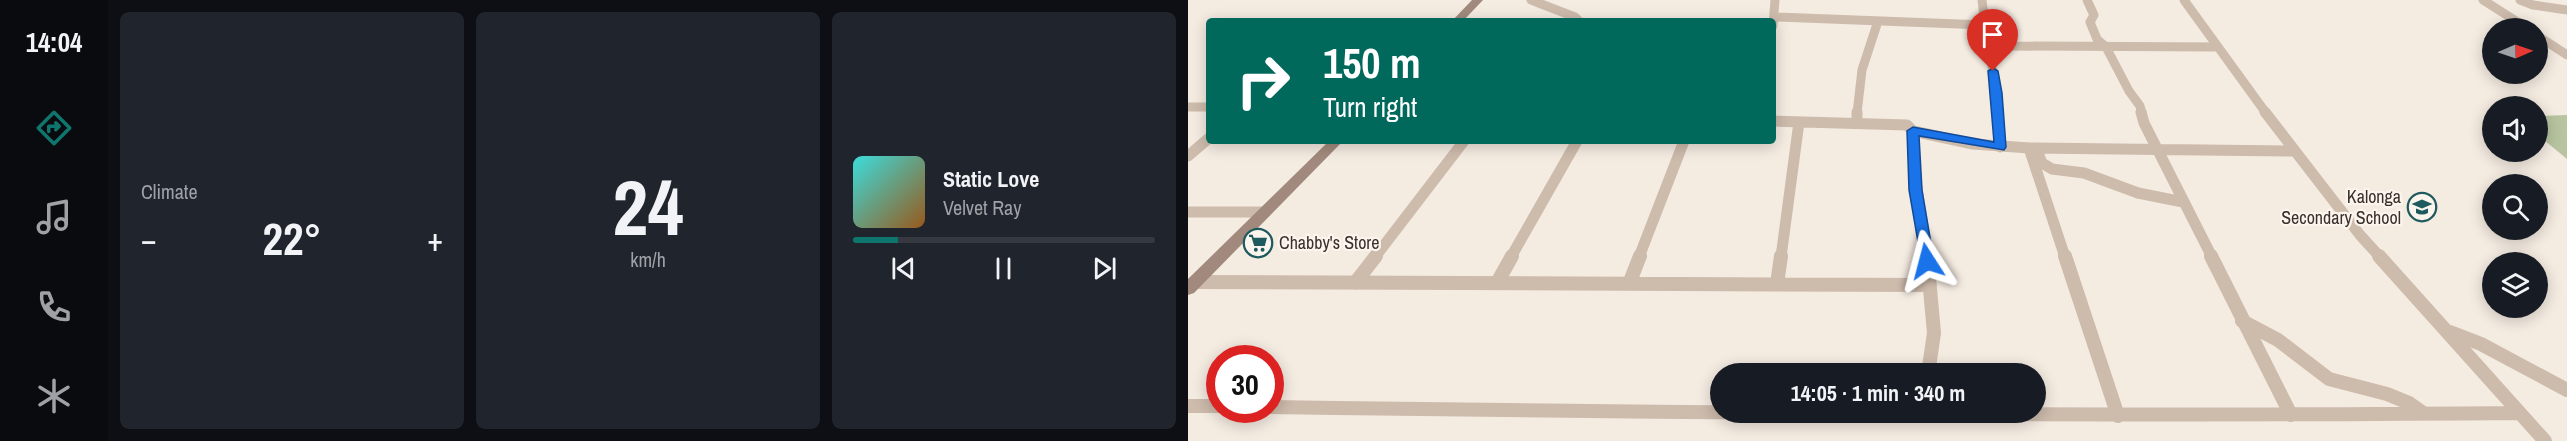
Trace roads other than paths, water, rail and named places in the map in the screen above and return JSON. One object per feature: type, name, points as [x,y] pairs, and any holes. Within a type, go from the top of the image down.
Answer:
[{"type":"street","points":[[1460,18],[1478,0]]},
{"type":"street","points":[[1532,0],[1576,18]]},
{"type":"street","points":[[1774,18],[1775,0]]},
{"type":"street","points":[[1982,0],[1997,93],[2000,147]]},
{"type":"street","points":[[2087,0],[2094,15],[2090,22],[2097,39],[2106,47],[2129,91],[2140,106],[2144,123],[2291,415]]},
{"type":"street","points":[[2184,0],[2294,151],[2360,235],[2545,441]]},
{"type":"street","points":[[2483,0],[2511,18]]},
{"type":"street","points":[[2520,0],[2533,5],[2567,10]]},
{"type":"street","points":[[1857,123],[1858,83],[1866,50],[1878,21]]},
{"type":"street","points":[[1776,22],[1878,21],[1985,25]]},
{"type":"street","points":[[2548,43],[2567,55]]},
{"type":"street","points":[[1989,45],[2217,46]]},
{"type":"street","points":[[1188,107],[1206,107]]},
{"type":"street","points":[[1776,121],[1907,125],[1913,131],[2000,147],[2294,151]]},
{"type":"street","points":[[1777,284],[1799,122]]},
{"type":"street","points":[[1913,131],[1916,190],[1930,285],[1934,334],[1930,363]]},
{"type":"street","points":[[1188,156],[1206,141]]},
{"type":"street","points":[[1191,286],[1333,144]]},
{"type":"street","points":[[1355,283],[1462,144]]},
{"type":"street","points":[[1497,283],[1575,144]]},
{"type":"street","points":[[1629,284],[1683,144]]},
{"type":"street","points":[[2029,148],[2038,153],[2042,163],[2052,169],[2084,173],[2109,180],[2138,193],[2183,202]]},
{"type":"street","points":[[2029,148],[2118,416]]},
{"type":"street","points":[[1188,212],[1265,212]]},
{"type":"street","points":[[1191,286],[1355,283],[1930,285]]},
{"type":"street","points":[[2242,321],[2278,340],[2329,379],[2387,394],[2409,403],[2423,413]]},
{"type":"street","points":[[2445,330],[2481,344],[2567,390]]},
{"type":"street","points":[[1188,406],[1206,406]]},
{"type":"street","points":[[1284,407],[1710,412]]},
{"type":"street","points":[[2046,415],[2519,413]]},
{"type":"place","name":"Kalonga Secondary School","points":[[2422,207]]},
{"type":"place","name":"Chabby's Store","points":[[1258,243]]}]
